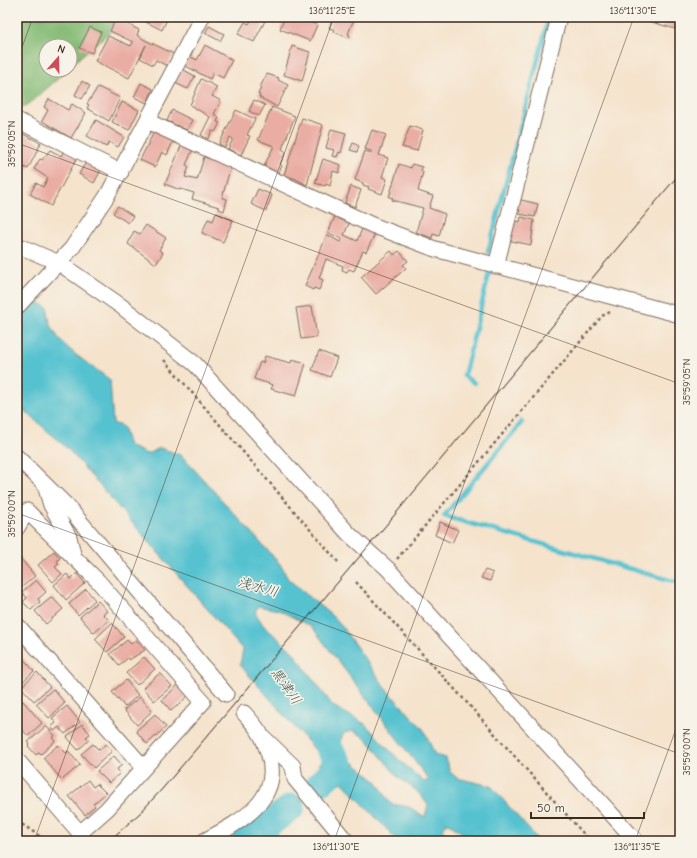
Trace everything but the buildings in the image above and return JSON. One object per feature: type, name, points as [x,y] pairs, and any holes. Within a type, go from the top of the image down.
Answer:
[{"type":"street","points":[[17,307],[72,248],[107,196],[202,17]]},
{"type":"street","points":[[496,266],[559,17]]},
{"type":"street","points":[[17,120],[121,172]]},
{"type":"street","points":[[147,121],[372,225],[435,249],[680,315]]},
{"type":"street","points":[[17,245],[59,263],[121,306],[195,364],[349,534],[388,569],[636,841]]},
{"type":"street","points":[[17,457],[67,506],[226,694]]},
{"type":"street","points":[[44,482],[50,505],[69,537],[74,558]]},
{"type":"street","points":[[17,528],[27,511],[98,581],[203,702],[107,809],[80,832],[17,760]]},
{"type":"street","points":[[17,625],[144,768]]},
{"type":"street","points":[[244,713],[262,735],[293,766],[295,779],[346,841]]},
{"type":"street","points":[[204,841],[233,826],[246,816],[269,791],[272,777],[271,764],[262,735]]},
{"type":"path","points":[[388,569],[602,316],[612,311]]},
{"type":"path","points":[[160,355],[338,562]]},
{"type":"path","points":[[356,582],[461,696],[590,841]]},
{"type":"path","points":[[17,821],[47,841]]},
{"type":"green space","points":[[17,17],[116,17],[115,28],[78,59],[78,38],[38,38],[38,78],[59,78],[30,103],[18,109]]},
{"type":"water","name":"浅水川","points":[[17,290],[48,308],[49,320],[61,341],[80,358],[110,380],[113,423],[123,427],[129,446],[147,454],[160,448],[181,455],[280,564],[288,579],[338,621],[387,690],[424,730],[435,755],[446,758],[450,772],[457,778],[491,786],[539,841],[473,841],[447,822],[443,830],[453,841],[398,841],[342,782],[336,786],[318,765],[324,760],[240,665],[243,650],[68,449],[17,404]],"holes":[[[258,606],[279,610],[312,627],[429,780],[424,782],[398,759],[365,724],[333,706],[292,651],[263,625],[255,612]],[[353,731],[365,737],[398,777],[417,791],[428,805],[425,817],[409,807],[391,804],[377,782],[341,752],[339,743],[344,733]]]},
{"type":"waterway","points":[[488,252],[549,17]]},
{"type":"waterway","points":[[474,383],[464,376],[490,270]]},
{"type":"waterway","points":[[521,421],[522,422],[444,516],[680,583]]},
{"type":"waterway","name":"黒津川","points":[[320,783],[340,765],[329,748]]},
{"type":"waterway","name":"黒津川","points":[[245,841],[292,807]]},
{"type":"tram line","points":[[109,841],[140,813],[163,788],[372,542],[680,173]]}]
